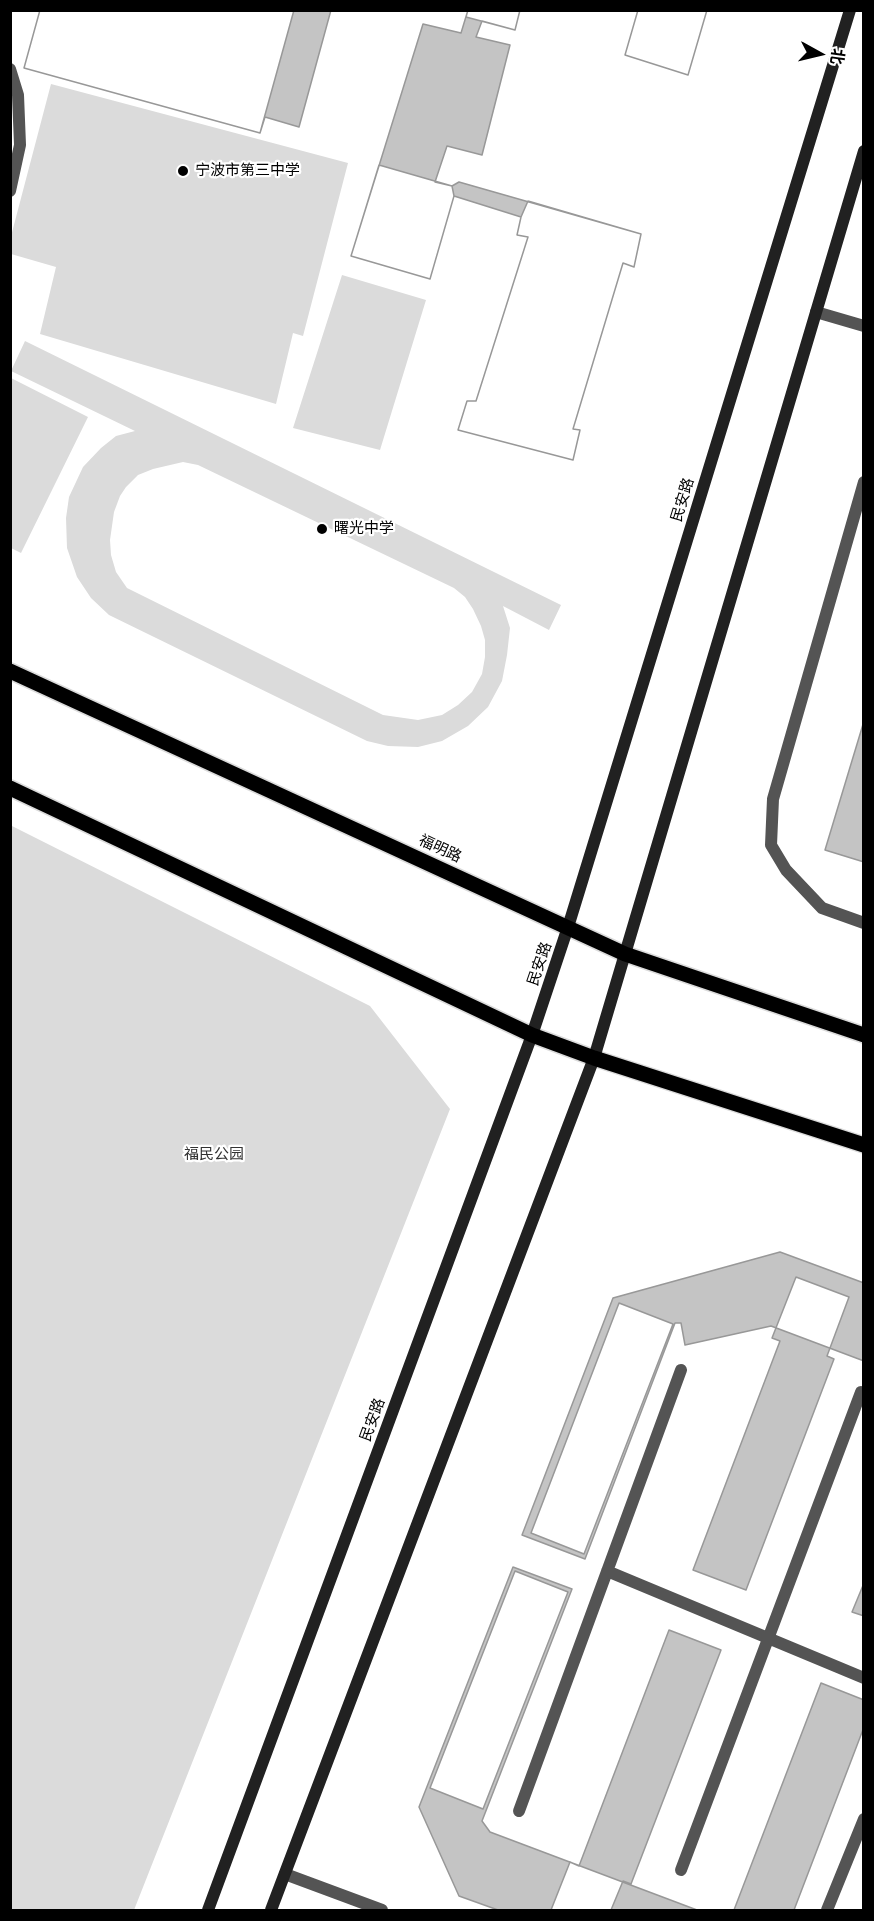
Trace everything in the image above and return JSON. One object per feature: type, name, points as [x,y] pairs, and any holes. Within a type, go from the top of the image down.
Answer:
[{"type":"main road","name":"民安路","points":[[208,1911],[532,1035],[568,927],[850,10]]},
{"type":"main road","points":[[271,1911],[594,1058],[864,151]]},
{"type":"main road","name":"福明路","points":[[10,671],[625,954],[864,1035]]},
{"type":"main road","points":[[10,788],[532,1035],[594,1058],[864,1145]]},
{"type":"street","points":[[10,69],[18,95],[20,145],[10,191]]},
{"type":"street","points":[[816,312],[864,326]]},
{"type":"street","points":[[864,482],[773,799],[771,845],[786,870],[822,908],[864,923]]},
{"type":"street","points":[[519,1811],[681,1370]]},
{"type":"street","points":[[681,1870],[861,1392]]},
{"type":"street","points":[[607,1571],[864,1678]]},
{"type":"street","points":[[827,1911],[864,1819]]},
{"type":"street","points":[[285,1874],[382,1911]]},
{"type":"green space","points":[[51,84],[348,163],[303,336],[293,333],[276,404],[40,334],[56,267],[11,254],[10,240]]},
{"type":"green space","points":[[342,275],[426,300],[380,450],[293,428]]},
{"type":"green space","points":[[25,341],[561,605],[549,630],[503,606],[510,628],[502,681],[488,707],[468,726],[442,741],[418,747],[388,746],[367,741],[109,615],[91,598],[77,577],[67,548],[66,518],[69,497],[83,467],[101,448],[116,436],[135,431],[11,371]],"holes":[[[183,462],[198,465],[454,588],[465,597],[481,626],[485,640],[482,674],[472,692],[442,715],[418,720],[383,715],[127,588],[116,572],[111,555],[110,540],[114,512],[120,496],[138,475],[153,469]]]},
{"type":"green space","points":[[11,378],[88,417],[21,553],[11,548]]},
{"type":"green space","name":"福民公园","points":[[10,825],[370,1006],[450,1109],[134,1910],[11,1910]]},
{"type":"building","points":[[40,10],[331,10],[299,127],[265,117],[260,133],[24,68]]},
{"type":"building","points":[[40,10],[294,10],[260,133],[24,68]]},
{"type":"building","points":[[468,10],[520,10],[515,30],[482,21],[476,37],[510,45],[482,155],[447,146],[435,182],[452,186],[459,182],[641,234],[634,267],[623,263],[573,429],[580,430],[573,460],[458,430],[467,401],[476,401],[528,237],[517,235],[521,217],[454,196],[430,279],[351,256],[423,24],[461,33]]},
{"type":"building","points":[[468,10],[520,10],[515,30],[466,17]]},
{"type":"building","points":[[638,10],[707,10],[688,75],[625,55]]},
{"type":"building","points":[[638,10],[707,10],[688,75],[625,55]]},
{"type":"building","points":[[379,165],[452,186],[454,196],[430,279],[351,256]]},
{"type":"building","points":[[528,201],[641,234],[634,267],[623,263],[573,429],[580,430],[573,460],[458,430],[467,401],[476,401],[528,237],[517,235]]},
{"type":"building","points":[[864,721],[864,862],[825,850]]},
{"type":"building","points":[[780,1252],[864,1283],[864,1361],[771,1326],[685,1345],[681,1323],[675,1323],[585,1559],[522,1535],[613,1298]]},
{"type":"building","points":[[796,1277],[849,1297],[827,1356],[834,1359],[746,1590],[693,1570],[780,1341],[772,1338]]},
{"type":"building","points":[[619,1303],[673,1324],[584,1554],[531,1533]]},
{"type":"building","points":[[513,1567],[572,1589],[482,1821],[490,1832],[697,1910],[498,1910],[459,1896],[419,1807]]},
{"type":"building","points":[[515,1571],[568,1592],[483,1809],[430,1788]]},
{"type":"building","points":[[864,1583],[864,1616],[852,1612]]},
{"type":"building","points":[[669,1630],[721,1650],[631,1884],[623,1881],[611,1910],[551,1910],[570,1862],[579,1866]]},
{"type":"building","points":[[821,1683],[864,1700],[864,1727],[794,1910],[734,1910]]},
{"type":"place","name":"宁波市第三中学","points":[[183,171]]},
{"type":"place","name":"曙光中学","points":[[322,529]]}]
